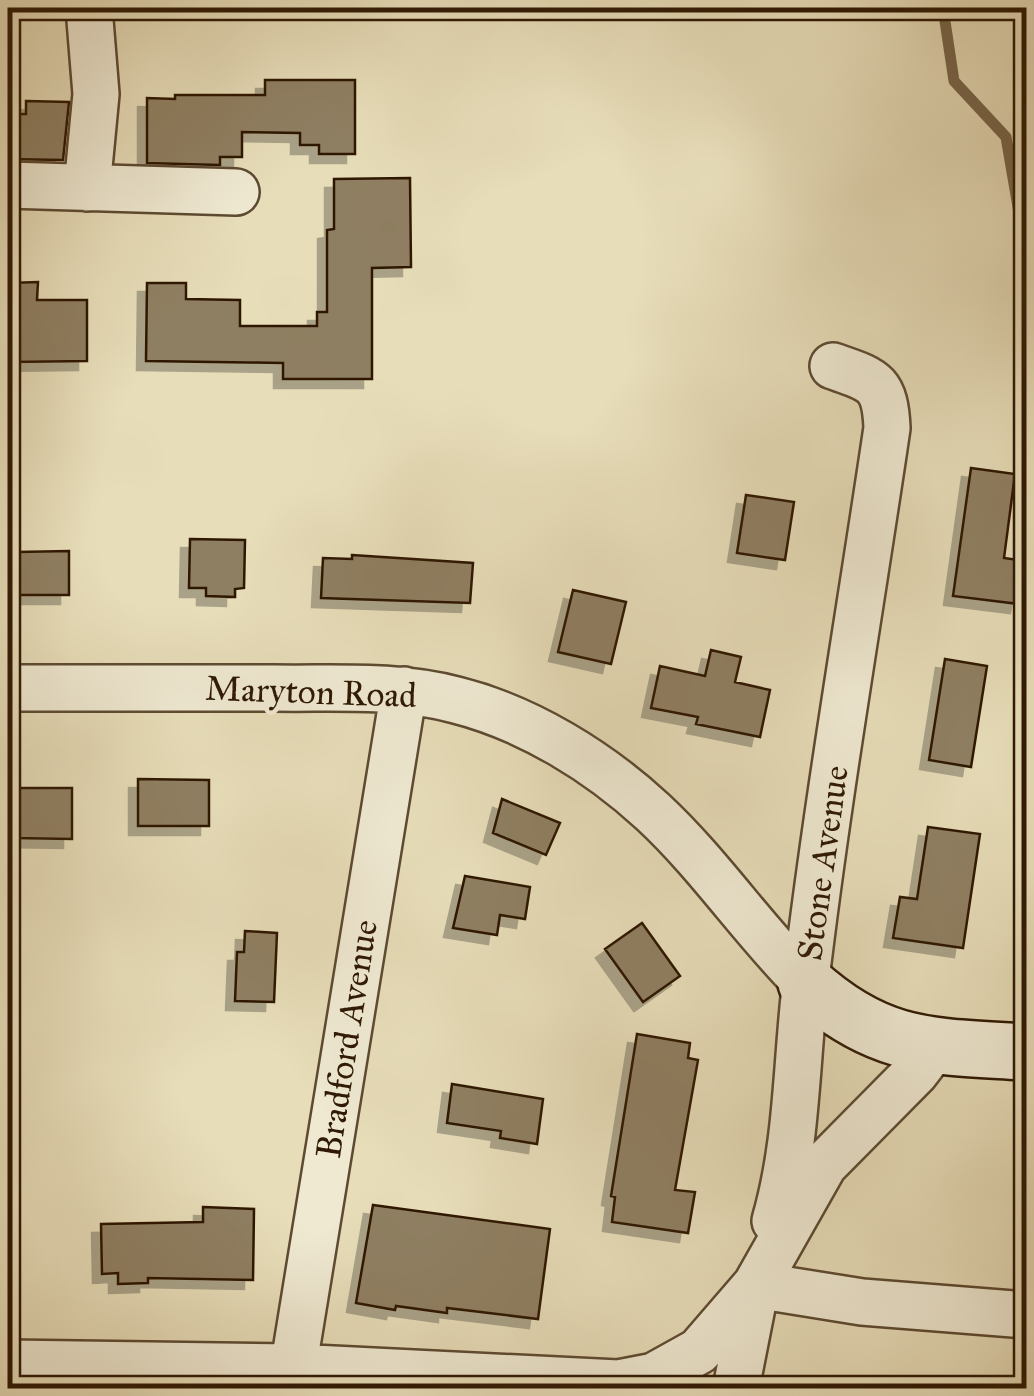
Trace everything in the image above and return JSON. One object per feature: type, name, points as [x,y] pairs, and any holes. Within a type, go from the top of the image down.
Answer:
[{"type":"street","points":[[87,188],[96,94],[89,8]]},
{"type":"street","points":[[8,185],[236,192]]},
{"type":"street","name":"Stone Avenue","points":[[736,1388],[756,1285],[788,1175],[800,1084],[806,982],[887,428],[886,399],[872,380],[832,366]]},
{"type":"street","name":"Maryton Road","points":[[8,688],[404,690],[491,710],[540,732],[607,775],[652,811],[806,982]]},
{"type":"street","name":"Bradford Avenue","points":[[292,1378],[404,690]]},
{"type":"street","points":[[806,982],[838,1012],[897,1040],[1026,1052]]},
{"type":"street","points":[[8,1363],[292,1378],[618,1383],[654,1376],[699,1351],[756,1285],[824,1165],[916,1073],[936,1046]]},
{"type":"street","points":[[756,1285],[862,1302],[1026,1314]]},
{"type":"building","points":[[265,80],[355,80],[355,154],[319,154],[319,145],[300,145],[300,133],[242,132],[242,157],[220,157],[220,165],[147,163],[147,98],[265,95]]},
{"type":"building","points":[[26,101],[69,102],[63,160],[8,159],[8,114],[26,114]]},
{"type":"building","points":[[410,178],[411,267],[372,268],[372,379],[283,379],[283,363],[146,361],[147,283],[186,283],[186,299],[240,300],[240,326],[317,326],[317,312],[327,312],[327,230],[334,229],[334,179]]},
{"type":"building","points":[[38,282],[37,300],[87,300],[87,361],[8,362],[8,283]]},
{"type":"building","points":[[971,468],[1015,474],[1004,558],[1025,561],[1019,604],[953,596]]},
{"type":"building","points":[[746,495],[794,502],[785,560],[737,553]]},
{"type":"building","points":[[190,539],[245,540],[244,588],[235,589],[235,597],[206,596],[206,588],[189,588]]},
{"type":"building","points":[[69,551],[69,595],[17,595],[17,552]]},
{"type":"building","points":[[352,555],[473,563],[470,603],[321,598],[323,558],[352,559]]},
{"type":"building","points":[[573,590],[626,602],[611,664],[558,652]]},
{"type":"building","points":[[711,650],[741,657],[735,682],[770,690],[760,737],[696,724],[698,717],[651,708],[660,666],[705,676]]},
{"type":"building","points":[[945,659],[987,666],[971,767],[929,760]]},
{"type":"building","points":[[138,779],[209,780],[209,826],[138,826]]},
{"type":"building","points":[[14,788],[72,788],[72,839],[14,838]]},
{"type":"building","points":[[502,799],[560,823],[546,855],[493,833]]},
{"type":"building","points":[[928,827],[980,834],[963,948],[893,938],[900,897],[917,899]]},
{"type":"building","points":[[465,876],[530,887],[525,919],[500,915],[497,935],[453,928]]},
{"type":"building","points":[[642,923],[680,976],[643,1002],[605,949]]},
{"type":"building","points":[[245,931],[277,933],[274,1002],[235,1001],[237,952],[244,952]]},
{"type":"building","points":[[637,1034],[690,1043],[688,1058],[698,1060],[675,1190],[695,1192],[688,1233],[612,1222],[615,1197],[611,1196]]},
{"type":"building","points":[[452,1084],[543,1099],[537,1144],[500,1138],[501,1131],[447,1123]]},
{"type":"building","points":[[373,1205],[550,1229],[538,1319],[447,1308],[447,1313],[396,1306],[395,1310],[356,1303]]},
{"type":"building","points":[[203,1207],[254,1209],[253,1280],[148,1278],[148,1283],[118,1284],[118,1273],[102,1274],[101,1224],[203,1222]]},
{"type":"waterway","points":[[943,8],[954,81],[1006,137],[1026,254]]}]
